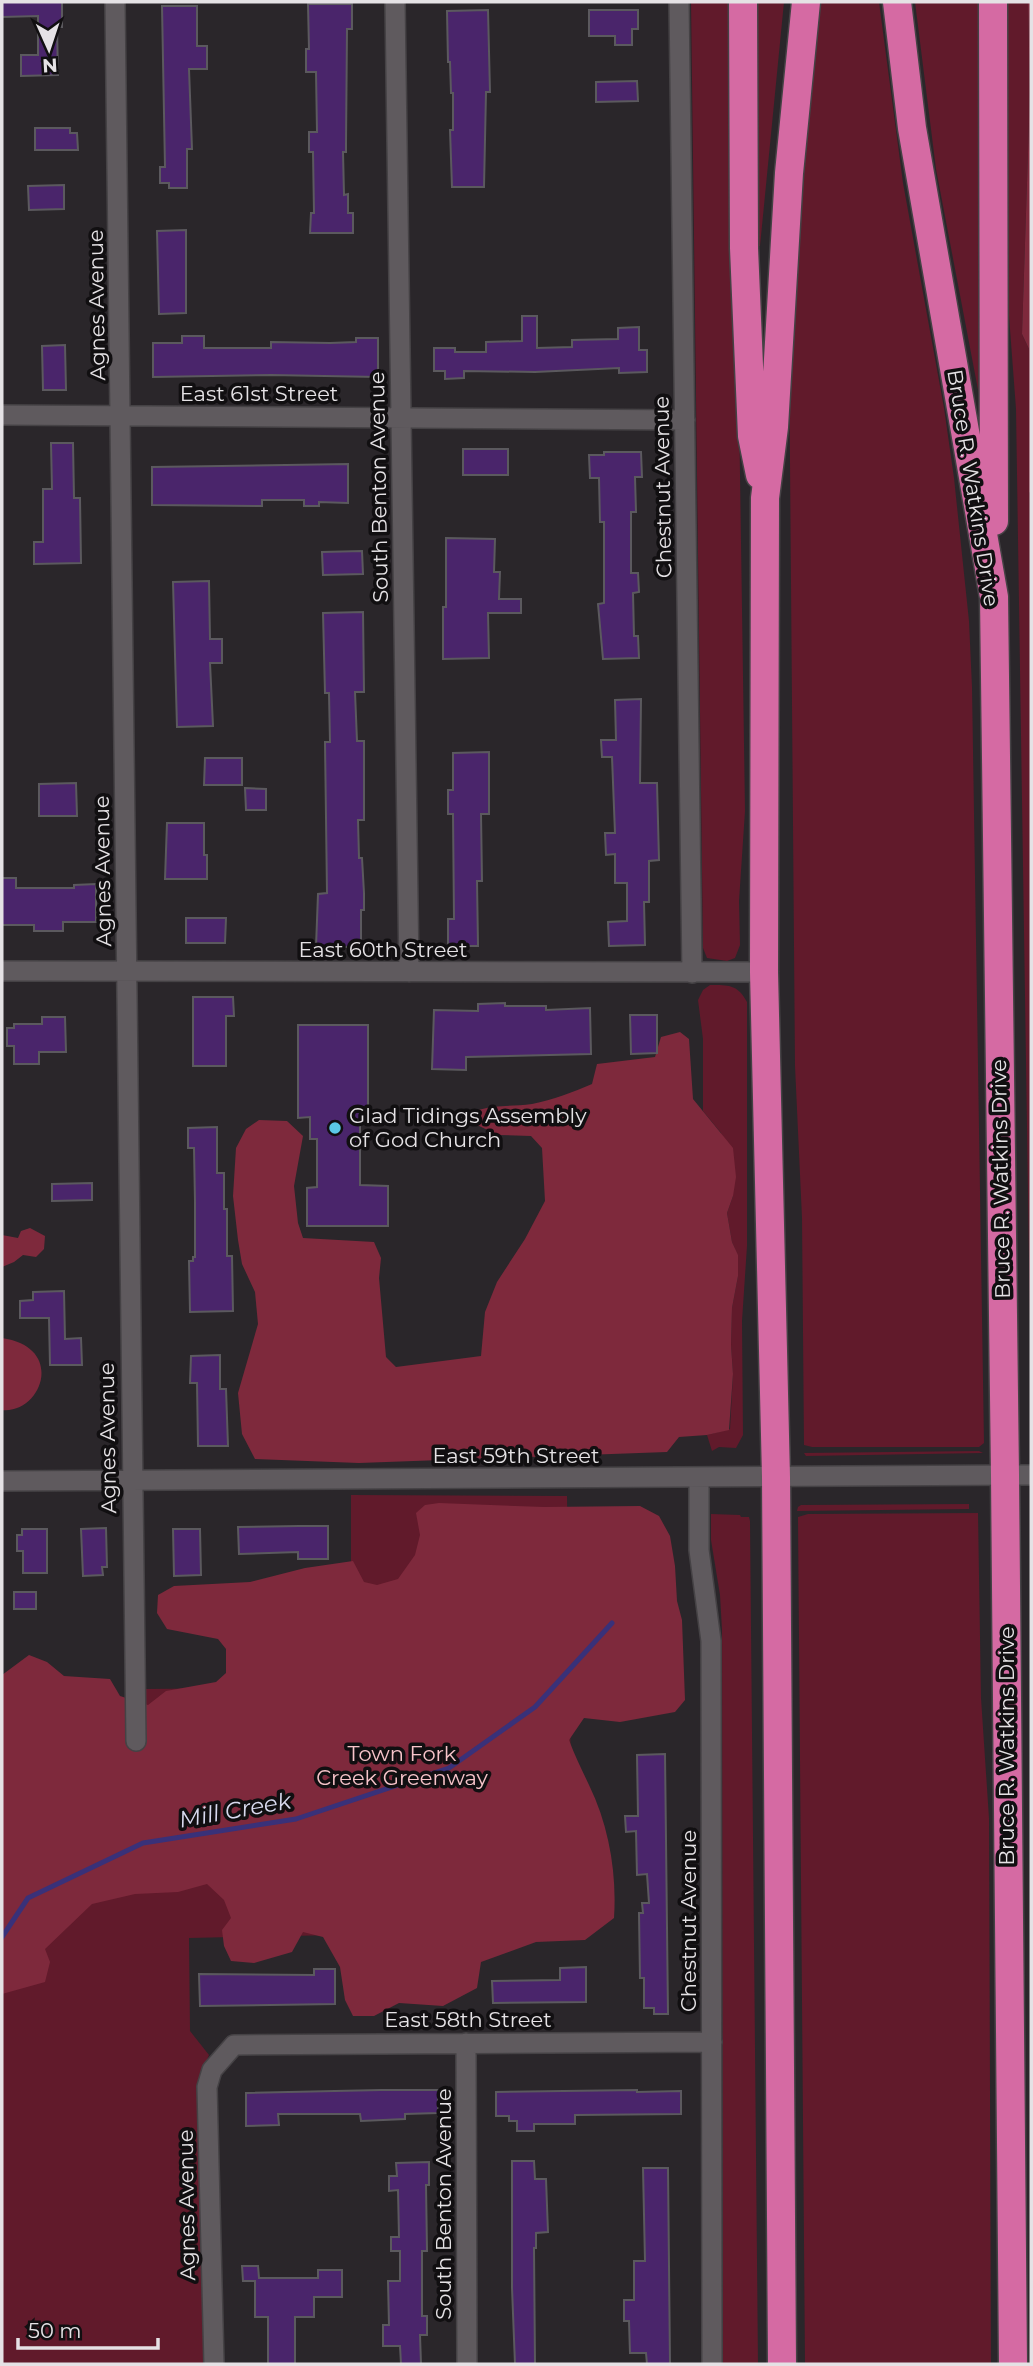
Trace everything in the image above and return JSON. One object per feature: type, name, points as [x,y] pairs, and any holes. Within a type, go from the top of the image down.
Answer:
[{"type":"highway","points":[[743,2],[744,248],[752,436],[765,498]]},
{"type":"highway","points":[[782,2364],[776,1477],[764,972],[765,498],[774,426],[789,173],[806,2]]},
{"type":"highway","name":"Bruce R. Watkins Drive","points":[[897,2],[912,128],[994,597],[1018,1475],[1013,2364]]},
{"type":"highway","points":[[993,2],[994,597]]},
{"type":"street","name":"Agnes Avenue","points":[[115,2],[136,1741]]},
{"type":"street","name":"South Benton Avenue","points":[[395,2],[408,972]]},
{"type":"street","name":"Chestnut Avenue","points":[[679,2],[692,972]]},
{"type":"street","name":"East 61st Street","points":[[2,415],[685,420]]},
{"type":"street","name":"East 60th Street","points":[[2,971],[764,972]]},
{"type":"street","name":"East 59th Street","points":[[2,1481],[1018,1475]]},
{"type":"street","name":"Chestnut Avenue","points":[[699,1478],[699,1550],[710,1641],[712,2364]]},
{"type":"street","name":"East 58th Street","points":[[228,2052],[234,2045],[712,2042]]},
{"type":"street","name":"South Benton Avenue","points":[[466,2043],[467,2364]]},
{"type":"street","name":"Agnes Avenue","points":[[214,2364],[207,2087],[212,2070],[228,2052]]},
{"type":"green space","points":[[691,2],[733,2],[745,811],[739,901],[740,945],[735,958],[727,961],[707,958],[703,948]]},
{"type":"green space","points":[[754,2],[784,2],[760,246],[757,246]]},
{"type":"green space","points":[[819,2],[879,2],[903,183],[954,478],[969,621],[972,687],[984,1443],[979,1447],[804,1445],[802,1218],[795,1066],[789,342],[793,265]]},
{"type":"green space","points":[[915,2],[978,2],[983,394],[979,395],[936,169]]},
{"type":"green space","points":[[1003,2],[1028,2],[1030,92],[1022,334],[1029,349],[1031,494],[1031,1388],[1016,409],[1009,316]]},
{"type":"green space","points":[[1028,2],[1031,2],[1031,494],[1029,349],[1022,334],[1030,92]]},
{"type":"green space","points":[[710,985],[736,989],[747,1002],[747,1246],[742,1321],[743,1435],[736,1448],[719,1447],[712,1451],[707,1435],[730,1429],[732,1308],[738,1276],[738,1256],[732,1242],[727,1213],[733,1196],[721,1133],[703,1111],[703,1039],[698,1000],[703,990]]},
{"type":"green space","points":[[680,1032],[689,1039],[693,1099],[733,1148],[736,1177],[727,1213],[732,1242],[738,1255],[738,1276],[732,1308],[733,1374],[729,1430],[679,1437],[667,1452],[359,1463],[255,1459],[242,1434],[238,1393],[258,1324],[255,1292],[242,1264],[233,1196],[236,1148],[246,1129],[259,1120],[287,1121],[303,1136],[294,1186],[298,1223],[303,1238],[374,1242],[381,1258],[379,1278],[386,1357],[396,1367],[481,1356],[485,1312],[497,1282],[525,1239],[545,1201],[542,1148],[531,1136],[498,1135],[477,1125],[476,1111],[497,1106],[532,1104],[570,1093],[592,1084],[597,1064],[655,1057],[661,1037]]},
{"type":"green space","points":[[30,1228],[45,1236],[44,1249],[36,1257],[23,1255],[2,1267],[2,1235],[18,1238],[21,1231]]},
{"type":"green space","points":[[2,1338],[22,1344],[35,1354],[41,1366],[41,1379],[28,1402],[16,1408],[2,1410]]},
{"type":"green space","points":[[804,1453],[983,1453],[806,1456]]},
{"type":"green space","name":"Town Fork Creek Greenway","points":[[351,1495],[567,1496],[573,1930],[189,1938],[190,2031],[209,2055],[199,2080],[198,2099],[205,2364],[2,2364],[2,1863],[144,1689],[251,1688],[351,1599]]},
{"type":"green space","name":"Town Fork Creek Greenway","points":[[439,1503],[544,1507],[640,1506],[659,1516],[670,1536],[677,1601],[682,1620],[685,1700],[675,1712],[620,1722],[584,1718],[569,1740],[602,1817],[613,1867],[614,1918],[585,1940],[536,1942],[481,1962],[477,1988],[443,2006],[399,2003],[374,2016],[353,2016],[345,2000],[340,1967],[323,1937],[303,1932],[292,1952],[254,1963],[231,1961],[224,1946],[222,1930],[231,1918],[224,1900],[207,1884],[178,1892],[135,1894],[92,1904],[45,1949],[50,1962],[45,1982],[2,1994],[2,1675],[29,1655],[47,1662],[64,1676],[110,1679],[120,1696],[148,1705],[166,1691],[216,1682],[226,1673],[226,1649],[218,1639],[167,1629],[157,1613],[158,1595],[174,1586],[250,1582],[305,1568],[353,1561],[364,1582],[377,1585],[398,1579],[415,1555],[420,1535],[416,1513],[425,1505]]},
{"type":"green space","points":[[969,1504],[969,1509],[797,1511],[801,1505]]},
{"type":"green space","points":[[978,1513],[981,1698],[989,1818],[991,2364],[805,2364],[798,1517],[808,1514]]},
{"type":"green space","points":[[711,1514],[740,1515],[749,1517],[750,1521],[758,2364],[723,2364],[722,1630],[720,1595],[711,1540]]},
{"type":"building","points":[[2,2],[62,2],[62,27],[57,27],[58,75],[21,76],[21,55],[38,55],[38,16],[2,17]]},
{"type":"building","points":[[308,4],[352,4],[352,29],[347,29],[346,152],[343,152],[344,195],[348,194],[348,213],[353,213],[353,233],[310,233],[311,213],[314,213],[313,152],[309,152],[309,132],[317,132],[316,72],[306,72],[306,49],[309,49]]},
{"type":"building","points":[[162,6],[197,6],[197,46],[207,46],[207,69],[189,69],[192,149],[187,149],[187,188],[169,188],[169,183],[160,183],[160,167],[165,167]]},
{"type":"building","points":[[488,10],[490,92],[486,92],[484,187],[452,187],[450,130],[453,130],[453,93],[448,62],[447,11]]},
{"type":"building","points":[[589,10],[638,10],[638,29],[632,29],[632,45],[615,45],[615,36],[589,36]]},
{"type":"building","points":[[637,81],[638,101],[596,102],[596,82]]},
{"type":"building","points":[[35,128],[70,128],[70,133],[77,133],[78,150],[35,150]]},
{"type":"building","points":[[64,185],[64,209],[29,210],[28,186]]},
{"type":"building","points":[[186,230],[186,313],[159,314],[157,231]]},
{"type":"building","points":[[522,316],[537,316],[537,348],[572,347],[572,340],[618,339],[618,328],[639,327],[639,350],[647,350],[647,372],[619,373],[619,368],[535,372],[464,371],[464,378],[445,379],[445,371],[434,371],[434,348],[455,348],[455,352],[486,352],[486,342],[522,341]]},
{"type":"building","points":[[182,336],[204,336],[204,348],[271,348],[271,342],[330,343],[356,342],[356,338],[378,338],[378,377],[153,377],[153,343],[182,343]]},
{"type":"building","points":[[65,345],[66,390],[43,390],[42,346]]},
{"type":"building","points":[[51,443],[73,443],[74,498],[80,498],[81,563],[34,564],[34,542],[43,542],[43,489],[52,489]]},
{"type":"building","points":[[463,449],[508,449],[508,475],[463,475]]},
{"type":"building","points":[[604,452],[641,452],[642,477],[635,477],[636,512],[631,512],[631,573],[638,573],[639,592],[633,593],[634,636],[638,636],[639,658],[603,659],[598,604],[604,603],[604,522],[600,522],[599,478],[590,478],[589,455],[604,455]]},
{"type":"building","points":[[348,464],[348,503],[319,502],[319,506],[304,506],[304,500],[262,500],[262,506],[152,505],[152,467]]},
{"type":"building","points":[[446,538],[495,539],[494,572],[500,572],[499,599],[521,599],[521,613],[488,613],[489,658],[443,659]]},
{"type":"building","points":[[362,551],[363,574],[323,575],[322,552]]},
{"type":"building","points":[[209,581],[210,639],[222,639],[222,663],[210,663],[213,726],[177,727],[173,582]]},
{"type":"building","points":[[363,612],[364,692],[355,692],[357,741],[364,741],[364,820],[358,820],[359,858],[362,858],[364,893],[361,947],[316,947],[318,894],[327,893],[325,742],[330,742],[329,693],[325,693],[323,613]]},
{"type":"building","points":[[641,699],[640,783],[657,783],[659,860],[649,861],[649,902],[644,902],[645,945],[609,946],[608,922],[627,921],[627,883],[615,883],[615,854],[606,855],[605,833],[615,833],[612,757],[602,757],[601,740],[616,740],[615,700]]},
{"type":"building","points":[[489,752],[489,814],[481,814],[482,881],[477,881],[478,946],[448,946],[448,919],[454,919],[453,814],[448,814],[448,790],[453,790],[453,753]]},
{"type":"building","points":[[205,758],[242,758],[242,785],[204,785]]},
{"type":"building","points":[[76,783],[77,816],[39,816],[39,784]]},
{"type":"building","points":[[245,788],[266,789],[266,810],[246,810]]},
{"type":"building","points":[[167,823],[204,823],[207,879],[165,879]]},
{"type":"building","points":[[2,878],[16,878],[16,888],[74,888],[74,885],[96,884],[96,922],[63,922],[63,931],[34,931],[34,925],[2,925]]},
{"type":"building","points":[[186,918],[226,918],[225,943],[186,943]]},
{"type":"building","points":[[193,997],[233,997],[234,1016],[226,1016],[226,1066],[193,1066]]},
{"type":"building","points":[[505,1003],[505,1006],[546,1006],[546,1010],[590,1008],[591,1054],[466,1057],[466,1070],[432,1069],[434,1010],[478,1011],[478,1004]]},
{"type":"building","points":[[630,1015],[657,1015],[657,1053],[631,1054]]},
{"type":"building","points":[[42,1017],[65,1017],[66,1052],[39,1052],[39,1064],[14,1064],[14,1046],[7,1046],[7,1028],[14,1028],[14,1024],[42,1024]]},
{"type":"building","name":"Glad Tidings Assembly of God Church","points":[[298,1025],[368,1025],[368,1116],[360,1116],[360,1185],[388,1186],[388,1226],[307,1226],[307,1188],[317,1187],[317,1139],[310,1139],[310,1117],[298,1118]]},
{"type":"building","points":[[217,1127],[217,1173],[224,1173],[227,1256],[232,1256],[233,1311],[190,1312],[189,1261],[193,1261],[195,1257],[195,1202],[194,1148],[188,1148],[188,1128]]},
{"type":"building","points":[[92,1183],[92,1200],[52,1201],[52,1184]]},
{"type":"building","points":[[64,1291],[65,1339],[81,1338],[82,1365],[50,1365],[49,1318],[20,1318],[20,1301],[33,1300],[33,1292]]},
{"type":"building","points":[[220,1355],[220,1389],[226,1389],[228,1446],[198,1446],[197,1383],[190,1383],[191,1356]]},
{"type":"building","points":[[328,1526],[328,1559],[298,1559],[298,1552],[239,1554],[238,1527]]},
{"type":"building","points":[[106,1528],[107,1567],[102,1567],[103,1575],[83,1576],[81,1529]]},
{"type":"building","points":[[22,1529],[47,1529],[47,1573],[23,1573],[23,1551],[17,1551],[17,1535],[22,1535]]},
{"type":"building","points":[[173,1529],[200,1529],[201,1575],[174,1576]]},
{"type":"building","points":[[14,1592],[36,1592],[36,1609],[14,1609]]},
{"type":"building","points":[[665,1754],[668,2014],[654,2014],[654,2008],[644,2008],[644,1978],[640,1978],[639,1913],[643,1913],[642,1903],[649,1903],[647,1874],[637,1875],[636,1831],[626,1832],[625,1816],[638,1816],[637,1755]]},
{"type":"building","points":[[586,1967],[586,2002],[493,2003],[492,1981],[560,1980],[560,1968]]},
{"type":"building","points":[[314,1969],[335,1969],[335,2004],[200,2006],[199,1974],[314,1975]]},
{"type":"building","points":[[438,2090],[438,2113],[405,2114],[405,2119],[361,2121],[360,2114],[278,2114],[279,2125],[246,2126],[246,2093]]},
{"type":"building","points":[[681,2091],[681,2114],[575,2115],[575,2124],[534,2124],[534,2131],[517,2131],[517,2121],[509,2121],[509,2116],[496,2116],[496,2092]]},
{"type":"building","points":[[512,2161],[534,2161],[535,2179],[546,2179],[548,2232],[536,2233],[534,2248],[535,2364],[515,2364]]},
{"type":"building","points":[[429,2162],[429,2185],[426,2185],[427,2251],[422,2251],[422,2316],[427,2316],[427,2335],[420,2335],[421,2364],[401,2364],[400,2346],[383,2346],[383,2325],[389,2325],[388,2281],[400,2281],[400,2251],[391,2251],[391,2237],[399,2237],[398,2190],[389,2191],[389,2176],[397,2176],[396,2163]]},
{"type":"building","points":[[643,2168],[668,2168],[670,2364],[647,2364],[646,2353],[630,2353],[629,2321],[624,2321],[624,2300],[634,2300],[634,2261],[645,2261]]},
{"type":"building","points":[[242,2266],[258,2266],[259,2278],[318,2278],[318,2270],[342,2270],[342,2297],[314,2297],[314,2317],[295,2317],[295,2364],[268,2364],[268,2317],[255,2317],[255,2281],[243,2281]]},
{"type":"waterway","name":"Mill Creek","points":[[2,1937],[28,1898],[143,1843],[296,1819],[449,1768],[535,1707],[612,1623]]},
{"type":"place","name":"Glad Tidings Assembly of God Church","points":[[335,1128]]}]
